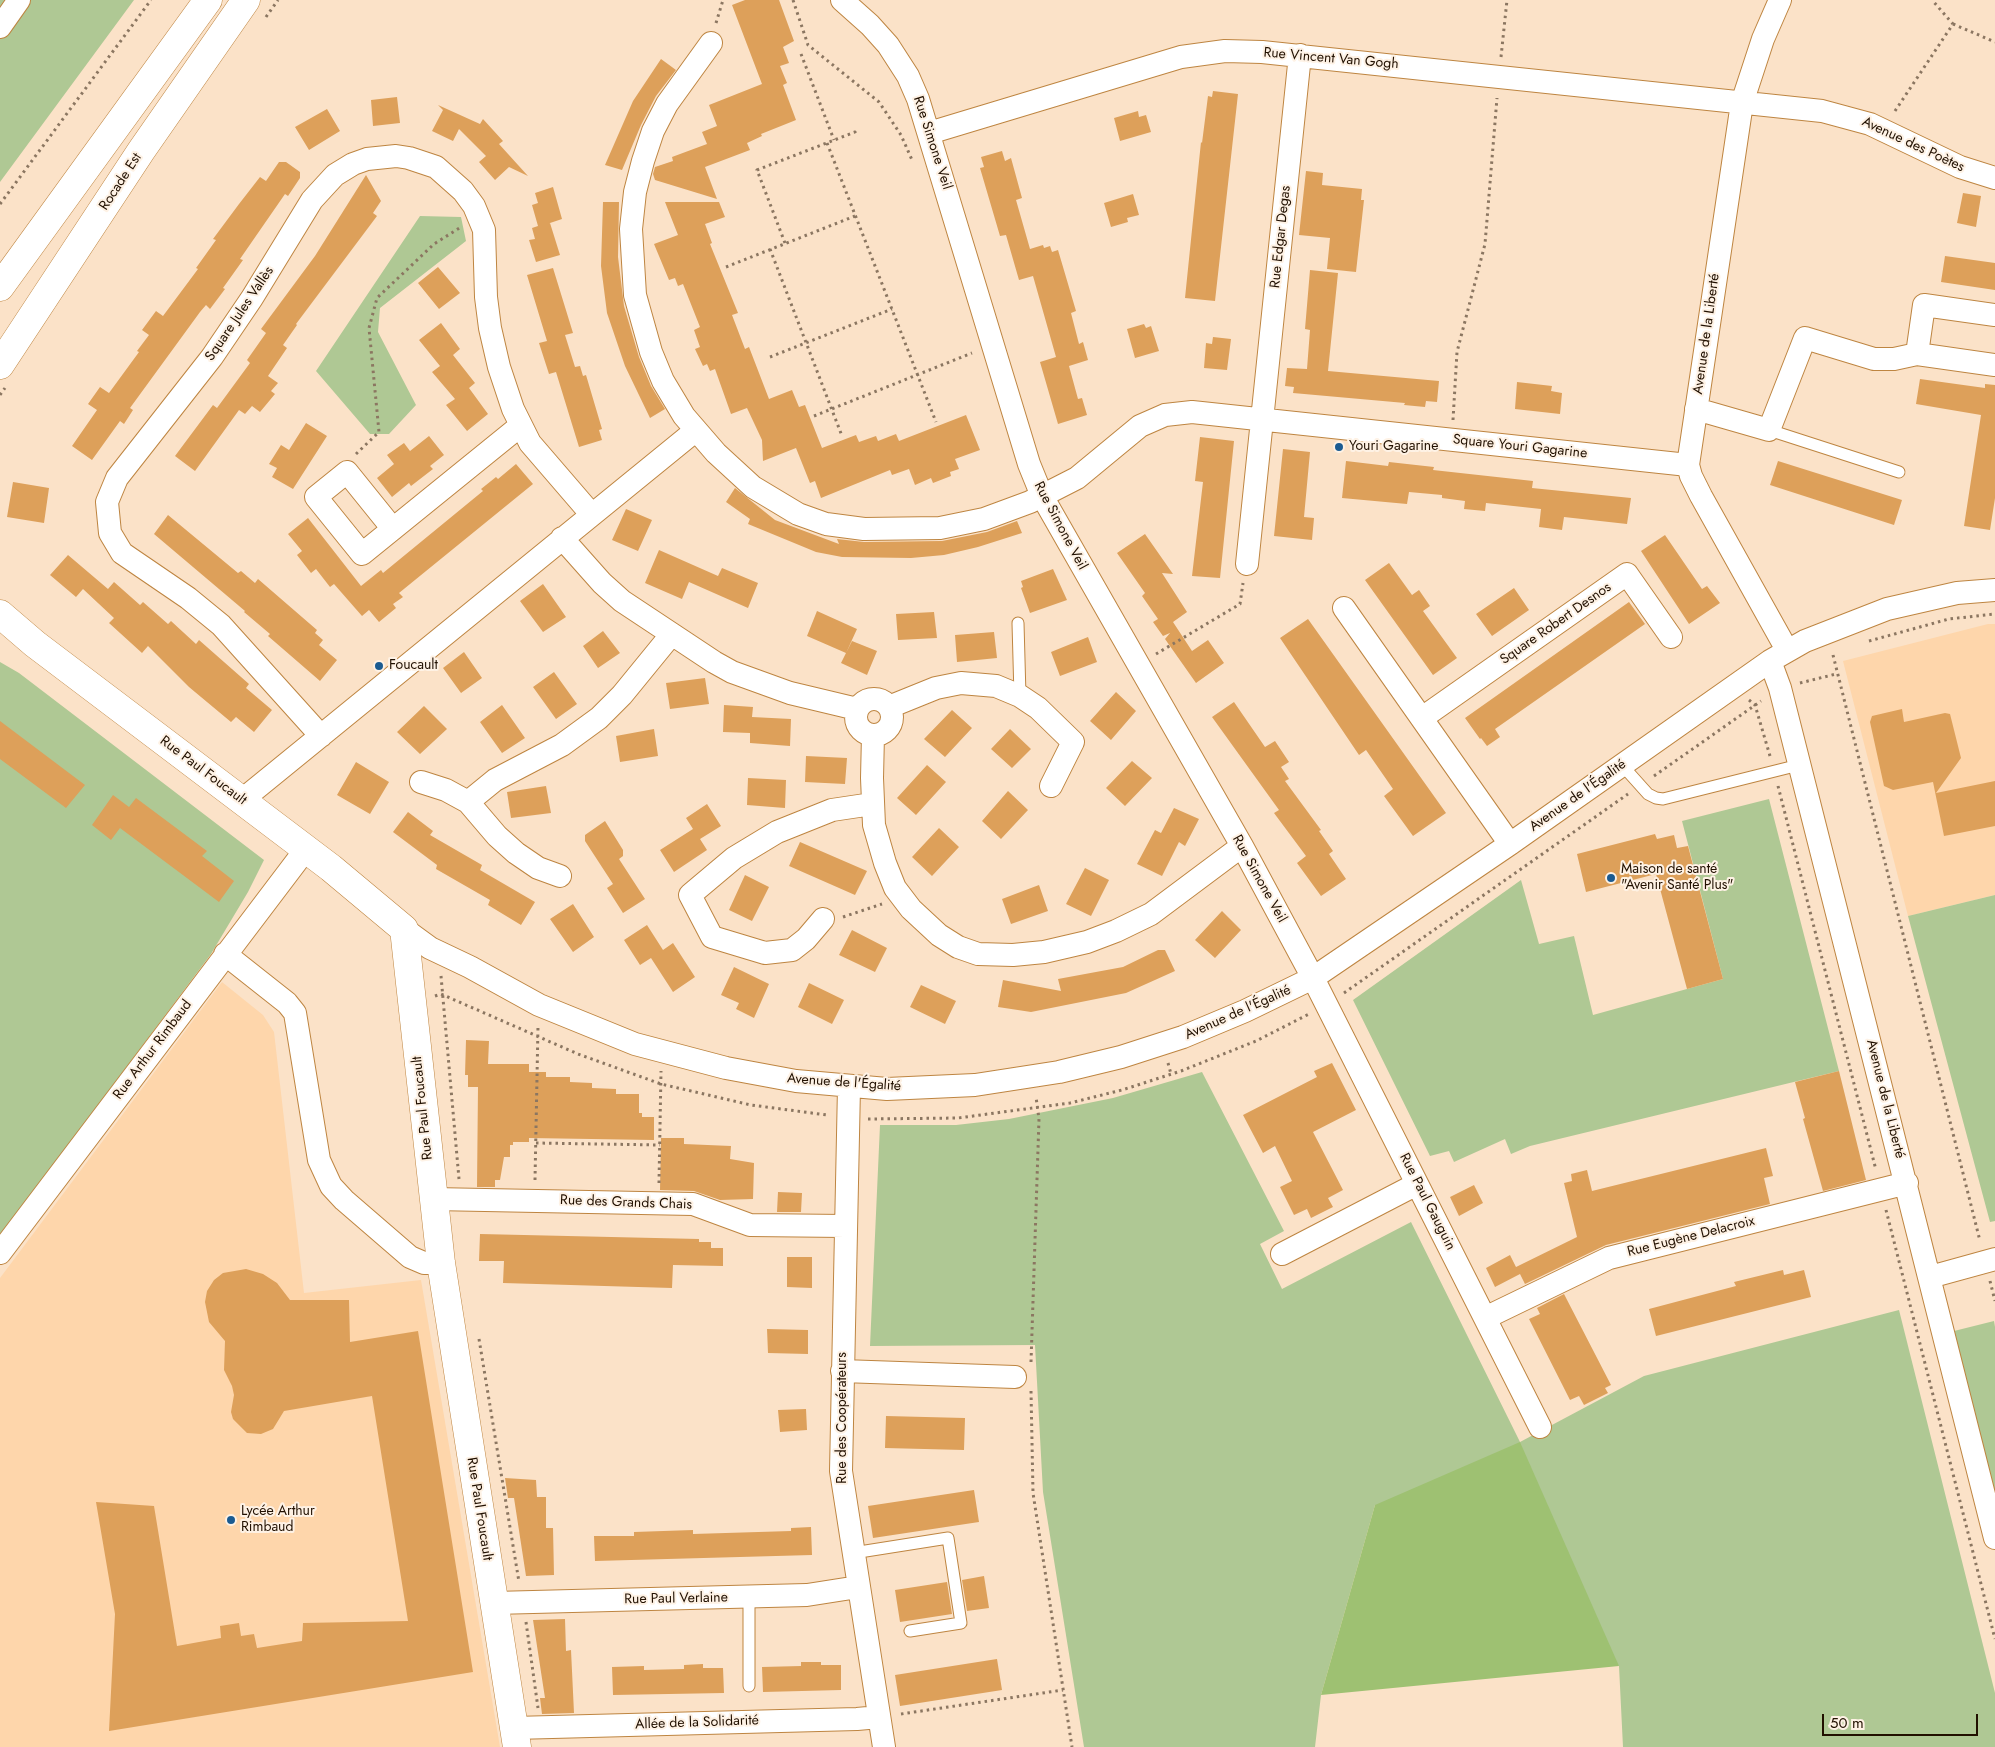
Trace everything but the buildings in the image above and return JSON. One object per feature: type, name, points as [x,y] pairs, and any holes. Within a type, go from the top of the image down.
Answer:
[{"type":"street","points":[[0,27],[19,0]]},
{"type":"street","points":[[0,287],[208,0]]},
{"type":"street","name":"Rocade Est","points":[[0,365],[141,151],[246,0]]},
{"type":"street","name":"Rue Simone Veil","points":[[842,0],[870,25],[895,55],[913,88],[929,133],[1029,464],[1042,496],[1242,846],[1313,978]]},
{"type":"street","name":"Avenue de la Liberté","points":[[1780,0],[1763,39],[1742,102],[1688,465],[1691,476],[1779,656],[1780,688],[1907,1183],[1995,1538]]},
{"type":"street","name":"Square Youri Gagarine","points":[[711,43],[667,104],[653,131],[637,184],[631,229],[635,295],[645,334],[664,381],[695,430],[716,453],[760,492],[798,514],[826,524],[864,529],[940,528],[1002,514],[1077,478],[1140,426],[1152,419],[1192,412],[1688,465]]},
{"type":"street","name":"Rue Vincent Van Gogh","points":[[929,133],[1196,54],[1240,51],[1300,55],[1742,102]]},
{"type":"street","name":"Rue Edgar Degas","points":[[1262,419],[1300,55]]},
{"type":"street","name":"Avenue des Poètes","points":[[1742,102],[1855,118],[1960,167],[1995,178]]},
{"type":"street","name":"Square Jules Vallès","points":[[321,736],[221,625],[188,598],[122,553],[113,541],[108,522],[107,502],[109,494],[121,474],[191,386],[226,337],[312,200],[335,175],[353,164],[396,156],[421,160],[443,171],[458,184],[474,206],[481,221],[490,328],[506,391],[520,426],[530,443],[592,515]]},
{"type":"street","points":[[1917,354],[1924,305],[1995,315]]},
{"type":"street","points":[[1696,409],[1769,430],[1805,338],[1874,359],[1894,359],[1917,354],[1995,365]]},
{"type":"street","points":[[1247,564],[1262,419]]},
{"type":"street","points":[[393,529],[347,472],[316,497],[362,554],[393,529],[520,426]]},
{"type":"street","points":[[242,800],[695,430]]},
{"type":"street","points":[[562,538],[602,583],[622,601],[714,662],[758,682],[806,698],[857,709]]},
{"type":"street","name":"Square Robert Desnos","points":[[1422,718],[1628,574],[1672,637]]},
{"type":"street","name":"Avenue de l'Égalité","points":[[404,929],[440,953],[540,1005],[635,1044],[661,1052],[769,1076],[848,1087],[887,1089],[950,1087],[1034,1076],[1106,1061],[1176,1040],[1238,1015],[1313,978],[1510,844],[1779,656],[1840,626],[1887,609],[1957,593],[1995,590]]},
{"type":"street","points":[[1344,608],[1510,844]]},
{"type":"street","name":"Rue Paul Foucault","points":[[0,614],[35,644],[306,849],[404,929],[441,1263],[494,1603],[524,1734]]},
{"type":"street","name":"Rue Paul Foucault","points":[[0,625],[35,644]]},
{"type":"street","points":[[468,802],[486,786],[562,745],[599,718],[622,695],[671,635]]},
{"type":"street","points":[[889,708],[936,688],[961,683],[996,686],[1020,696],[1038,708],[1073,742],[1051,786]]},
{"type":"street","points":[[874,699],[884,702],[889,708],[892,718],[890,724],[883,732],[872,735],[866,733],[858,726],[856,719],[857,709],[864,701],[874,699]]},
{"type":"street","points":[[872,735],[872,804],[880,850],[893,882],[902,897],[928,927],[958,947],[990,955],[1044,952],[1088,942],[1141,920],[1242,846]]},
{"type":"street","points":[[421,782],[446,790],[468,802],[497,836],[516,854],[538,868],[560,876]]},
{"type":"street","points":[[821,922],[806,939],[792,950],[775,954],[756,952],[712,937],[690,895],[734,858],[777,832],[832,810],[872,804]]},
{"type":"street","name":"Rue Arthur Rimbaud","points":[[0,1253],[306,849]]},
{"type":"street","points":[[225,954],[287,1003],[295,1013],[320,1160],[331,1186],[344,1200],[410,1257],[424,1263],[441,1263]]},
{"type":"street","name":"Rue Paul Gauguin","points":[[1313,978],[1540,1427]]},
{"type":"street","name":"Rue des Coopérateurs","points":[[848,1087],[841,1471],[852,1553],[884,1747]]},
{"type":"street","name":"Rue Eugène Delacroix","points":[[1485,1318],[1600,1261],[1907,1183]]},
{"type":"street","points":[[1282,1254],[1417,1184]]},
{"type":"street","name":"Rue des Grands Chais","points":[[433,1199],[659,1203],[702,1206],[750,1225],[845,1226]]},
{"type":"street","points":[[1930,1277],[1990,1261]]},
{"type":"street","points":[[842,1371],[1026,1377]]},
{"type":"street","name":"Rue Paul Verlaine","points":[[494,1603],[807,1595],[858,1587]]},
{"type":"street","name":"Allée de la Solidarité","points":[[524,1734],[879,1717]]},
{"type":"lane","points":[[1769,430],[1899,472]]},
{"type":"lane","points":[[1018,623],[1020,696]]},
{"type":"lane","points":[[1622,765],[1648,794],[1664,799],[1799,765]]},
{"type":"lane","points":[[852,1553],[948,1538],[961,1623],[910,1631]]},
{"type":"lane","points":[[749,1597],[749,1686]]},
{"type":"path","points":[[0,204],[151,0]]},
{"type":"path","points":[[793,0],[808,46],[879,102],[901,135],[916,168]]},
{"type":"path","points":[[1452,439],[1457,352],[1485,244],[1507,0]]},
{"type":"path","points":[[1932,0],[1953,24],[1995,42]]},
{"type":"path","points":[[1882,130],[1953,24]]},
{"type":"path","points":[[802,54],[834,140]]},
{"type":"path","points":[[785,243],[757,170],[855,132],[857,136]]},
{"type":"path","points":[[827,143],[936,422]]},
{"type":"path","points":[[726,267],[856,216]]},
{"type":"path","points":[[347,472],[349,461],[379,432],[369,328],[377,298],[394,279],[439,240],[456,229],[481,221]]},
{"type":"path","points":[[770,249],[842,436]]},
{"type":"path","points":[[770,358],[892,310]]},
{"type":"path","points":[[814,416],[972,353]]},
{"type":"path","points":[[1138,665],[1240,604],[1247,564]]},
{"type":"path","points":[[1867,642],[1948,619],[1995,614]]},
{"type":"path","points":[[1840,652],[1831,655],[1990,1261],[1995,1301]]},
{"type":"path","points":[[411,1003],[442,994],[538,1037],[661,1084],[751,1106],[880,1120],[958,1118],[1070,1103],[1122,1090],[1181,1071],[1256,1041],[1327,1005],[1780,688],[1836,674]]},
{"type":"path","points":[[1734,686],[1755,705],[1774,772],[1995,1638]]},
{"type":"path","points":[[821,922],[902,897]]},
{"type":"path","points":[[440,953],[461,1200]]},
{"type":"path","points":[[535,1201],[540,1005]]},
{"type":"path","points":[[659,1203],[661,1052]]},
{"type":"path","points":[[1034,1076],[1037,1108],[1026,1377],[1033,1493],[1072,1747]]},
{"type":"path","points":[[536,1143],[660,1145]]},
{"type":"path","points":[[478,1333],[523,1603],[524,1734]]},
{"type":"path","points":[[879,1717],[1063,1690]]},
{"type":"shaded area","points":[[1988,624],[1995,624],[1995,895],[1908,916],[1843,661]]},
{"type":"shaded area","name":"Lycée Arthur Rimbaud","points":[[222,982],[263,1015],[274,1032],[304,1293],[421,1280],[500,1747],[0,1747],[0,1278]]},
{"type":"green space","points":[[0,0],[134,0],[0,182]]},
{"type":"green space","points":[[420,216],[461,217],[466,241],[380,308],[378,332],[416,405],[389,434],[370,434],[316,371]]},
{"type":"green space","points":[[0,662],[19,673],[264,860],[248,892],[211,954],[0,1236]]},
{"type":"green space","points":[[1769,799],[1839,1071],[1530,1146],[1511,1154],[1505,1139],[1454,1162],[1449,1151],[1430,1156],[1353,1000],[1521,880],[1539,944],[1574,936],[1593,1015],[1723,979],[1682,821]]},
{"type":"green space","points":[[1995,895],[1995,1221],[1990,1222],[1908,916]]},
{"type":"green space","points":[[1202,1072],[1284,1231],[1260,1244],[1282,1289],[1411,1222],[1520,1442],[1644,1376],[1899,1310],[1995,1693],[1995,1747],[1623,1747],[1619,1666],[1375,1505],[1321,1695],[1315,1747],[1084,1747],[1043,1492],[1035,1345],[870,1346],[880,1125],[956,1125],[1009,1119],[1113,1098]]},
{"type":"green space","points":[[1994,1321],[1995,1327],[1995,1492],[1954,1331]]},
{"type":"green space","points":[[1520,1442],[1619,1666],[1321,1695],[1375,1505]]},
{"type":"place","name":"Youri Gagarine","points":[[1339,447]]},
{"type":"place","name":"Foucault","points":[[379,666]]},
{"type":"place","name":"Maison de santé \"Avenir Santé Plus\"","points":[[1611,878]]},
{"type":"place","name":"Lycée Arthur Rimbaud","points":[[231,1520]]}]
